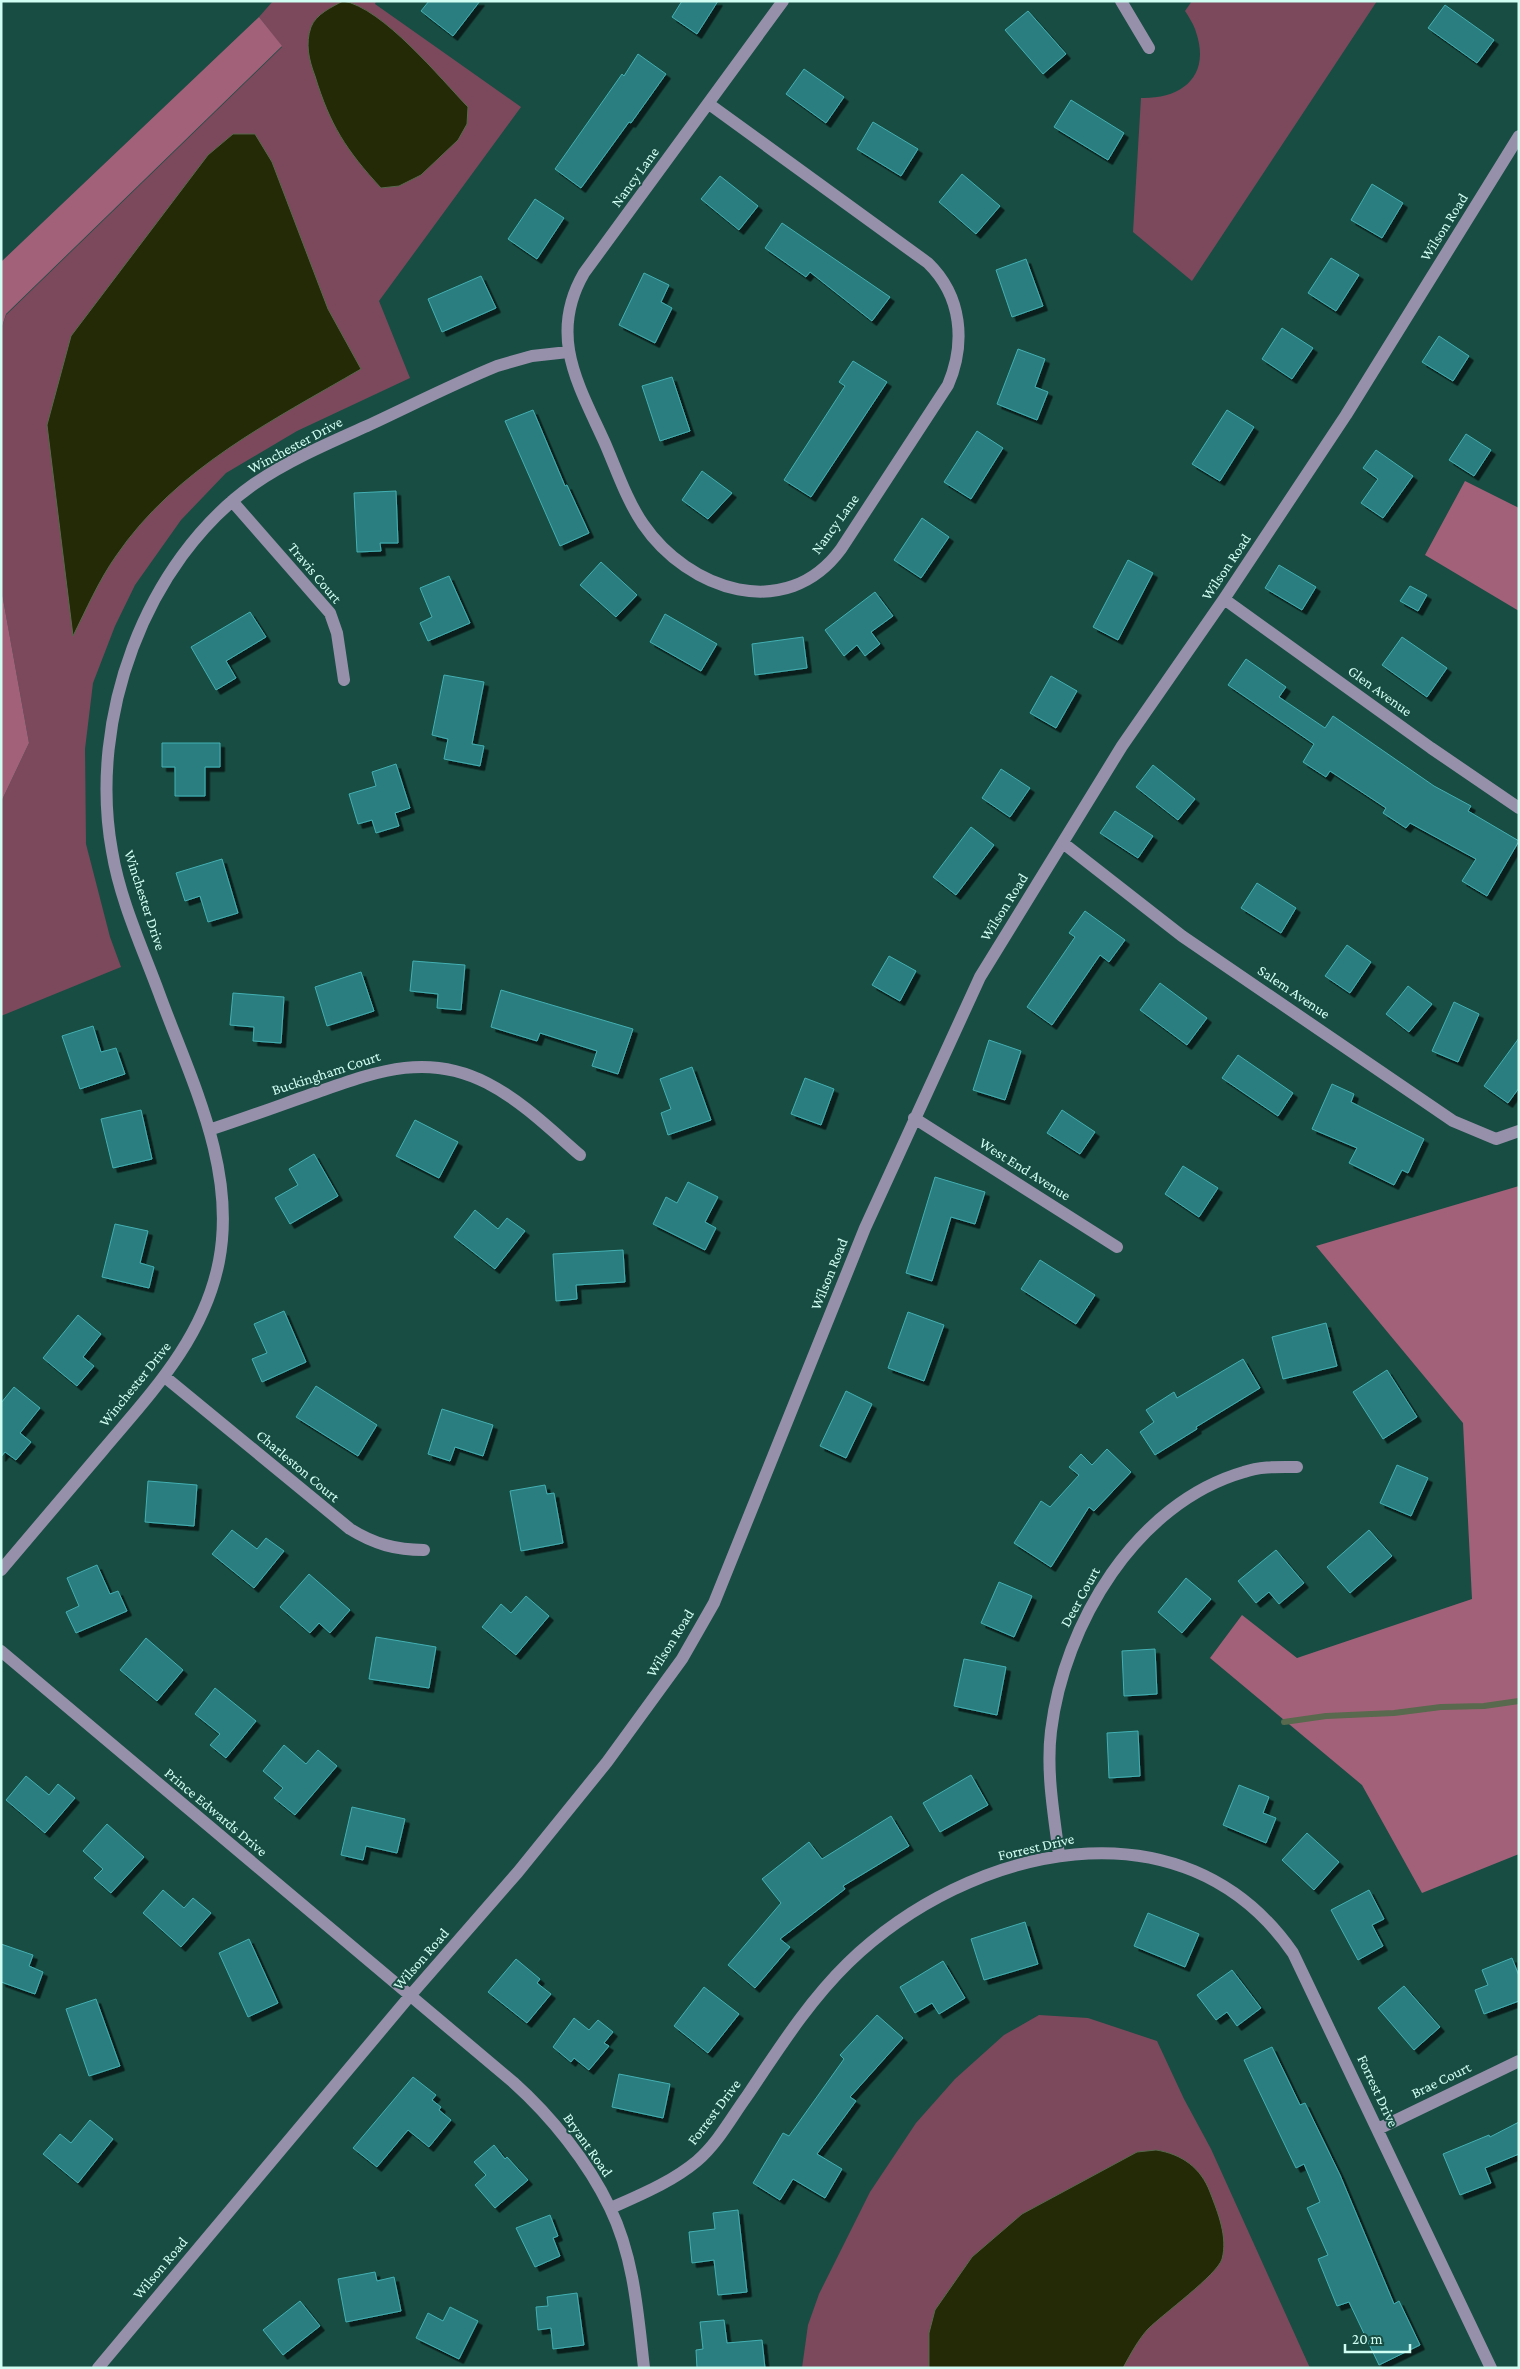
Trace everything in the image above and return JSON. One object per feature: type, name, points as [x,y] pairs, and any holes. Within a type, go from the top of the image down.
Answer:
[{"type":"street","name":"Nancy Lane","points":[[709,104],[921,256],[940,275],[954,303],[960,337],[955,367],[943,394],[841,548],[826,566],[808,579],[785,589],[754,592],[723,585],[694,571],[660,544],[647,528],[631,500],[578,382],[568,352],[566,333],[568,312],[578,284],[782,1]]},
{"type":"street","points":[[1121,1],[1149,48]]},
{"type":"street","name":"Wilson Road","points":[[98,2368],[409,1997],[518,1872],[608,1762],[682,1659],[714,1603],[861,1237],[980,977],[1122,746],[1224,599],[1346,415],[1519,136]]},
{"type":"street","name":"Winchester Drive","points":[[1,1570],[165,1377],[185,1348],[204,1312],[211,1294],[220,1256],[223,1226],[222,1192],[218,1164],[209,1130],[118,882],[107,822],[106,790],[110,729],[126,668],[146,618],[162,584],[182,554],[204,528],[257,482],[300,457],[481,373],[532,356],[568,352]]},
{"type":"street","name":"Travis Court","points":[[232,502],[330,613],[337,633],[344,680]]},
{"type":"street","name":"Glen Avenue","points":[[1224,599],[1431,748],[1519,808]]},
{"type":"street","name":"Salem Avenue","points":[[1063,843],[1182,936],[1453,1121],[1496,1139],[1519,1131]]},
{"type":"street","name":"Buckingham Court","points":[[209,1130],[369,1074],[404,1067],[430,1066],[464,1074],[498,1089],[580,1155]]},
{"type":"street","name":"West End Avenue","points":[[914,1118],[1118,1247]]},
{"type":"street","name":"Charleston Court","points":[[165,1377],[350,1529],[366,1539],[384,1546],[424,1550]]},
{"type":"street","name":"Deer Court","points":[[1059,1855],[1050,1764],[1051,1733],[1057,1694],[1084,1617],[1101,1587],[1121,1561],[1165,1514],[1185,1500],[1212,1485],[1244,1472],[1270,1467],[1296,1467]]},
{"type":"street","name":"Prince Edwards Drive","points":[[1,1651],[409,1997]]},
{"type":"street","name":"Forrest Drive","points":[[610,2208],[660,2184],[697,2161],[715,2142],[791,2030],[829,1982],[878,1937],[910,1914],[979,1879],[1011,1867],[1059,1855],[1091,1852],[1149,1856],[1191,1870],[1218,1884],[1260,1914],[1279,1933],[1304,1972],[1491,2368]]},
{"type":"street","name":"Bryant Road","points":[[409,1997],[534,2101],[553,2122],[610,2208],[630,2270],[644,2368]]},
{"type":"street","name":"Brae Court","points":[[1378,2129],[1519,2060]]},
{"type":"shaded area","points":[[273,1],[376,1],[375,4],[521,107],[379,301],[410,378],[297,431],[226,473],[181,520],[135,585],[115,626],[93,683],[85,749],[86,844],[110,937],[121,967],[1,1016],[1,802],[29,743],[1,588],[1,330],[6,315],[282,47],[259,17]]},
{"type":"shaded area","points":[[343,1],[358,6],[393,30],[468,107],[467,124],[458,140],[421,175],[399,186],[381,188],[349,149],[333,123],[311,64],[308,46],[309,33],[313,22],[329,8]]},
{"type":"shaded area","points":[[1192,1],[1377,1],[1192,281],[1133,232],[1141,98],[1169,94],[1180,89],[1190,82],[1196,72],[1200,61],[1200,48],[1195,29],[1185,11]]},
{"type":"shaded area","points":[[259,17],[282,46],[6,314],[1,330],[1,262]]},
{"type":"shaded area","points":[[233,134],[255,134],[272,162],[328,309],[361,369],[260,428],[228,449],[196,472],[167,497],[140,525],[116,556],[98,585],[73,636],[47,425],[71,336],[208,155]]},
{"type":"shaded area","points":[[1465,481],[1519,508],[1519,611],[1425,555]]},
{"type":"shaded area","points":[[1,588],[29,743],[1,802]]},
{"type":"shaded area","points":[[1519,1186],[1519,1854],[1422,1893],[1362,1785],[1210,1658],[1242,1615],[1297,1658],[1472,1599],[1463,1423],[1316,1246]]},
{"type":"shaded area","points":[[1039,2015],[1088,2018],[1157,2041],[1184,2099],[1211,2149],[1310,2368],[802,2368],[808,2325],[819,2294],[870,2192],[916,2123],[955,2079],[1004,2035]]},
{"type":"shaded area","points":[[1156,2150],[1182,2159],[1196,2169],[1206,2183],[1219,2217],[1224,2251],[1218,2266],[1210,2275],[1148,2329],[1123,2368],[929,2368],[929,2333],[935,2310],[972,2257],[1022,2214],[1137,2152]]},
{"type":"building","points":[[429,1],[480,1],[453,36],[421,11]]},
{"type":"building","points":[[682,1],[718,1],[697,34],[672,17]]},
{"type":"building","points":[[1445,5],[1494,40],[1477,63],[1428,28]]},
{"type":"building","points":[[1028,11],[1066,54],[1043,74],[1005,30]]},
{"type":"building","points":[[638,54],[666,74],[581,188],[555,169],[622,74],[624,76]]},
{"type":"building","points":[[804,69],[844,97],[826,123],[786,94]]},
{"type":"building","points":[[1071,100],[1124,133],[1108,160],[1054,127]]},
{"type":"building","points":[[873,122],[918,149],[901,176],[857,149]]},
{"type":"building","points":[[962,174],[1000,206],[976,234],[939,202]]},
{"type":"building","points":[[720,176],[758,206],[739,230],[701,199]]},
{"type":"building","points":[[1372,184],[1403,203],[1382,238],[1351,220]]},
{"type":"building","points":[[535,199],[564,218],[537,259],[508,239]]},
{"type":"building","points":[[782,223],[890,297],[872,321],[810,272],[806,277],[765,248]]},
{"type":"building","points":[[1331,258],[1359,275],[1336,311],[1308,293]]},
{"type":"building","points":[[1026,259],[1043,306],[1012,317],[996,270]]},
{"type":"building","points":[[644,273],[669,285],[661,302],[672,308],[655,343],[619,325]]},
{"type":"building","points":[[481,276],[496,308],[442,332],[428,299]]},
{"type":"building","points":[[1282,328],[1313,348],[1292,379],[1262,359]]},
{"type":"building","points":[[1439,336],[1469,356],[1453,381],[1422,362]]},
{"type":"building","points":[[1018,349],[1045,359],[1035,387],[1048,392],[1037,420],[997,404]]},
{"type":"building","points":[[853,361],[887,382],[811,497],[784,480],[845,386],[839,382]]},
{"type":"building","points":[[672,377],[690,431],[660,441],[642,386]]},
{"type":"building","points":[[533,410],[565,486],[567,485],[589,533],[560,546],[505,421]]},
{"type":"building","points":[[1227,410],[1254,427],[1220,481],[1192,464]]},
{"type":"building","points":[[977,431],[1003,448],[971,499],[944,482]]},
{"type":"building","points":[[1466,434],[1491,450],[1474,476],[1449,460]]},
{"type":"building","points":[[1376,450],[1413,476],[1383,518],[1361,503],[1378,479],[1363,468]]},
{"type":"building","points":[[702,471],[732,493],[708,519],[682,500]]},
{"type":"building","points":[[396,491],[398,543],[380,543],[381,551],[357,552],[354,493]]},
{"type":"building","points":[[922,518],[949,537],[921,578],[894,560]]},
{"type":"building","points":[[1128,560],[1153,573],[1118,640],[1093,627]]},
{"type":"building","points":[[601,562],[637,595],[616,617],[580,585]]},
{"type":"building","points":[[1279,565],[1316,587],[1302,610],[1265,588]]},
{"type":"building","points":[[449,576],[470,623],[428,641],[420,623],[432,617],[420,588]]},
{"type":"building","points":[[1410,586],[1427,595],[1418,611],[1400,601]]},
{"type":"building","points":[[875,592],[893,616],[871,632],[880,644],[865,656],[857,645],[844,656],[825,630]]},
{"type":"building","points":[[250,612],[266,637],[226,661],[236,678],[216,690],[191,647]]},
{"type":"building","points":[[665,614],[717,644],[701,671],[650,642]]},
{"type":"building","points":[[803,637],[807,668],[755,675],[752,644]]},
{"type":"building","points":[[1402,637],[1447,668],[1427,697],[1382,665]]},
{"type":"building","points":[[1246,659],[1286,687],[1279,697],[1325,728],[1333,716],[1434,786],[1471,806],[1468,811],[1519,841],[1487,896],[1462,881],[1476,859],[1410,823],[1406,828],[1383,813],[1386,808],[1330,771],[1326,777],[1303,762],[1314,744],[1228,685]]},
{"type":"building","points":[[444,675],[484,682],[472,744],[484,746],[480,766],[444,759],[448,739],[432,735]]},
{"type":"building","points":[[1051,676],[1077,691],[1056,728],[1030,713]]},
{"type":"building","points":[[162,743],[220,743],[220,767],[205,767],[205,796],[175,796],[175,767],[162,767]]},
{"type":"building","points":[[396,764],[410,808],[395,813],[399,826],[376,833],[372,820],[358,824],[349,794],[376,786],[372,772]]},
{"type":"building","points":[[1153,765],[1195,799],[1178,820],[1136,787]]},
{"type":"building","points":[[1001,769],[1030,788],[1010,817],[982,798]]},
{"type":"building","points":[[1115,811],[1153,836],[1138,858],[1100,833]]},
{"type":"building","points":[[971,827],[994,845],[956,895],[933,877]]},
{"type":"building","points":[[222,859],[238,913],[208,922],[200,896],[185,901],[176,873]]},
{"type":"building","points":[[1257,883],[1296,908],[1281,933],[1241,908]]},
{"type":"building","points":[[1085,911],[1125,940],[1109,962],[1100,955],[1052,1025],[1027,1007],[1075,937],[1069,933]]},
{"type":"building","points":[[1347,945],[1371,962],[1350,993],[1325,976]]},
{"type":"building","points":[[889,956],[916,971],[900,1001],[872,985]]},
{"type":"building","points":[[413,961],[465,965],[461,1010],[437,1008],[438,994],[410,991]]},
{"type":"building","points":[[361,972],[374,1011],[327,1026],[315,987]]},
{"type":"building","points":[[1160,983],[1207,1018],[1187,1045],[1140,1010]]},
{"type":"building","points":[[1408,986],[1432,1004],[1409,1032],[1386,1014]]},
{"type":"building","points":[[501,990],[633,1029],[618,1074],[592,1066],[597,1051],[540,1033],[537,1041],[491,1027]]},
{"type":"building","points":[[233,993],[284,997],[281,1043],[253,1041],[254,1027],[230,1025]]},
{"type":"building","points":[[1454,1002],[1479,1014],[1458,1062],[1432,1051]]},
{"type":"building","points":[[93,1026],[101,1052],[116,1048],[125,1074],[80,1089],[62,1036]]},
{"type":"building","points":[[1519,1038],[1519,1088],[1508,1103],[1484,1086]]},
{"type":"building","points":[[989,1040],[1021,1051],[1005,1100],[973,1090]]},
{"type":"building","points":[[1238,1055],[1293,1093],[1278,1116],[1222,1078]]},
{"type":"building","points":[[692,1067],[711,1120],[668,1135],[661,1113],[671,1109],[660,1079]]},
{"type":"building","points":[[805,1078],[834,1089],[821,1125],[791,1114]]},
{"type":"building","points":[[1332,1084],[1354,1094],[1351,1102],[1424,1139],[1408,1173],[1402,1170],[1394,1185],[1349,1163],[1357,1148],[1312,1129]]},
{"type":"building","points":[[141,1110],[152,1159],[113,1168],[101,1119]]},
{"type":"building","points":[[1062,1110],[1095,1132],[1080,1154],[1047,1133]]},
{"type":"building","points":[[415,1120],[458,1142],[439,1178],[396,1156]]},
{"type":"building","points":[[314,1154],[338,1196],[290,1224],[275,1198],[298,1185],[289,1169]]},
{"type":"building","points":[[1183,1166],[1218,1188],[1199,1217],[1165,1194]]},
{"type":"building","points":[[935,1177],[985,1192],[975,1224],[951,1217],[932,1281],[906,1273]]},
{"type":"building","points":[[688,1182],[718,1197],[705,1222],[716,1228],[705,1250],[653,1224],[666,1197],[677,1203]]},
{"type":"building","points":[[475,1210],[498,1229],[507,1218],[525,1231],[495,1269],[454,1237]]},
{"type":"building","points":[[115,1224],[148,1231],[140,1263],[154,1267],[149,1288],[102,1277]]},
{"type":"building","points":[[623,1250],[625,1282],[576,1285],[577,1299],[556,1301],[553,1254]]},
{"type":"building","points":[[1040,1260],[1095,1295],[1076,1324],[1021,1289]]},
{"type":"building","points":[[284,1311],[306,1362],[262,1382],[252,1359],[267,1353],[254,1324]]},
{"type":"building","points":[[908,1312],[944,1325],[924,1381],[888,1368]]},
{"type":"building","points":[[78,1315],[101,1334],[83,1357],[94,1366],[77,1386],[43,1358]]},
{"type":"building","points":[[1326,1323],[1337,1366],[1283,1379],[1272,1337]]},
{"type":"building","points":[[1243,1359],[1260,1388],[1196,1427],[1197,1429],[1155,1455],[1140,1432],[1154,1422],[1146,1410],[1174,1392],[1177,1398]]},
{"type":"building","points":[[1387,1370],[1417,1417],[1383,1439],[1353,1392]]},
{"type":"building","points":[[316,1386],[377,1425],[358,1456],[296,1417]]},
{"type":"building","points":[[14,1387],[40,1408],[20,1433],[31,1442],[16,1460],[5,1452],[1,1457],[1,1403]]},
{"type":"building","points":[[846,1391],[872,1404],[846,1458],[820,1446]]},
{"type":"building","points":[[442,1409],[493,1425],[483,1456],[455,1447],[450,1461],[428,1454]]},
{"type":"building","points":[[1107,1449],[1131,1472],[1094,1511],[1089,1507],[1051,1567],[1014,1543],[1041,1501],[1050,1507],[1079,1475],[1069,1467],[1081,1454],[1092,1465]]},
{"type":"building","points":[[1397,1465],[1428,1478],[1411,1516],[1380,1503]]},
{"type":"building","points":[[148,1481],[197,1485],[194,1526],[145,1522]]},
{"type":"building","points":[[545,1485],[547,1494],[554,1493],[563,1543],[521,1551],[510,1491]]},
{"type":"building","points":[[232,1530],[257,1549],[266,1538],[284,1551],[254,1588],[212,1554]]},
{"type":"building","points":[[1369,1530],[1392,1556],[1350,1593],[1327,1567]]},
{"type":"building","points":[[1276,1550],[1304,1583],[1279,1604],[1269,1592],[1256,1603],[1238,1581]]},
{"type":"building","points":[[97,1565],[110,1594],[118,1591],[127,1611],[76,1633],[66,1612],[79,1606],[67,1578]]},
{"type":"building","points":[[309,1574],[350,1610],[330,1633],[319,1623],[310,1633],[280,1607]]},
{"type":"building","points":[[1186,1578],[1211,1599],[1182,1633],[1158,1612]]},
{"type":"building","points":[[999,1582],[1032,1596],[1014,1637],[981,1623]]},
{"type":"building","points":[[526,1596],[549,1616],[516,1655],[482,1627],[501,1604],[511,1613]]},
{"type":"building","points":[[376,1637],[436,1647],[429,1688],[369,1679]]},
{"type":"building","points":[[146,1638],[183,1670],[157,1701],[120,1670]]},
{"type":"building","points":[[1155,1649],[1157,1694],[1124,1696],[1122,1651]]},
{"type":"building","points":[[964,1659],[1006,1667],[997,1715],[954,1706]]},
{"type":"building","points":[[215,1688],[256,1721],[226,1758],[210,1745],[220,1734],[195,1714]]},
{"type":"building","points":[[1138,1731],[1140,1776],[1109,1778],[1107,1733]]},
{"type":"building","points":[[284,1745],[306,1764],[318,1750],[337,1766],[295,1815],[274,1798],[283,1788],[263,1771]]},
{"type":"building","points":[[971,1775],[988,1805],[940,1832],[923,1803]]},
{"type":"building","points":[[26,1776],[49,1795],[58,1784],[75,1798],[45,1833],[6,1800]]},
{"type":"building","points":[[1239,1785],[1269,1797],[1263,1813],[1276,1818],[1266,1843],[1223,1825]]},
{"type":"building","points":[[352,1807],[405,1819],[397,1853],[366,1846],[363,1860],[341,1855]]},
{"type":"building","points":[[891,1816],[909,1846],[843,1886],[845,1889],[780,1939],[790,1947],[755,1988],[728,1965],[781,1903],[762,1879],[809,1842],[822,1859]]},
{"type":"building","points":[[107,1824],[144,1857],[111,1893],[94,1878],[103,1869],[83,1851]]},
{"type":"building","points":[[1307,1833],[1339,1862],[1314,1890],[1282,1860]]},
{"type":"building","points":[[163,1890],[184,1908],[193,1898],[211,1913],[181,1947],[143,1913]]},
{"type":"building","points":[[1369,1890],[1384,1919],[1372,1925],[1383,1946],[1358,1960],[1331,1910]]},
{"type":"building","points":[[1148,1913],[1199,1934],[1185,1967],[1134,1946]]},
{"type":"building","points":[[1025,1922],[1038,1964],[984,1980],[971,1939]]},
{"type":"building","points":[[249,1939],[278,2003],[248,2017],[219,1953]]},
{"type":"building","points":[[1,1944],[33,1955],[29,1966],[43,1972],[35,1994],[1,1982]]},
{"type":"building","points":[[1512,1958],[1519,1976],[1519,2001],[1484,2014],[1475,1990],[1488,1985],[1482,1970]]},
{"type":"building","points":[[516,1959],[540,1979],[537,1983],[551,1994],[527,2023],[488,1992]]},
{"type":"building","points":[[943,1961],[965,1998],[939,2014],[932,2003],[915,2013],[900,1987]]},
{"type":"building","points":[[1232,1970],[1261,2008],[1237,2026],[1227,2012],[1216,2020],[1197,1995]]},
{"type":"building","points":[[1404,1986],[1440,2027],[1414,2050],[1378,2008]]},
{"type":"building","points":[[704,1987],[739,2014],[708,2053],[674,2026]]},
{"type":"building","points":[[96,1999],[120,2066],[89,2076],[66,2009]]},
{"type":"building","points":[[877,2015],[903,2038],[850,2097],[856,2101],[817,2154],[842,2169],[825,2198],[793,2179],[780,2200],[753,2183],[783,2133],[789,2136],[844,2059],[840,2055]]},
{"type":"building","points":[[574,2018],[589,2030],[598,2020],[613,2032],[604,2043],[609,2046],[589,2070],[574,2058],[571,2062],[553,2047]]},
{"type":"building","points":[[1272,2047],[1300,2105],[1305,2103],[1340,2175],[1394,2304],[1399,2301],[1420,2345],[1379,2365],[1349,2302],[1337,2306],[1318,2259],[1328,2255],[1307,2208],[1320,2202],[1304,2164],[1296,2168],[1244,2060]]},
{"type":"building","points":[[619,2074],[670,2084],[663,2118],[612,2107]]},
{"type":"building","points":[[413,2077],[436,2095],[432,2100],[441,2107],[439,2110],[451,2120],[429,2147],[408,2130],[377,2167],[353,2148]]},
{"type":"building","points":[[90,2120],[113,2139],[78,2183],[43,2154],[60,2134],[71,2143]]},
{"type":"building","points":[[1519,2122],[1519,2154],[1485,2168],[1491,2183],[1460,2195],[1443,2154],[1489,2135],[1490,2137]]},
{"type":"building","points":[[494,2145],[505,2159],[507,2157],[528,2180],[495,2208],[475,2185],[486,2175],[474,2162]]},
{"type":"building","points":[[738,2210],[747,2292],[718,2295],[714,2260],[692,2263],[689,2232],[715,2229],[713,2213]]},
{"type":"building","points":[[550,2215],[558,2236],[553,2238],[560,2256],[535,2267],[516,2228]]},
{"type":"building","points":[[375,2272],[377,2281],[394,2277],[401,2311],[346,2322],[338,2279]]},
{"type":"building","points":[[577,2293],[584,2345],[553,2349],[551,2328],[538,2330],[536,2307],[548,2306],[547,2297]]},
{"type":"building","points":[[300,2301],[320,2326],[283,2355],[263,2330]]},
{"type":"building","points":[[450,2307],[478,2321],[459,2359],[416,2338],[428,2313],[443,2321]]},
{"type":"building","points":[[724,2320],[727,2343],[762,2340],[765,2368],[697,2368],[696,2350],[703,2349],[700,2322]]},
{"type":"waterway","points":[[1284,1722],[1326,1716],[1394,1713],[1441,1707],[1484,1706],[1519,1701]]}]
